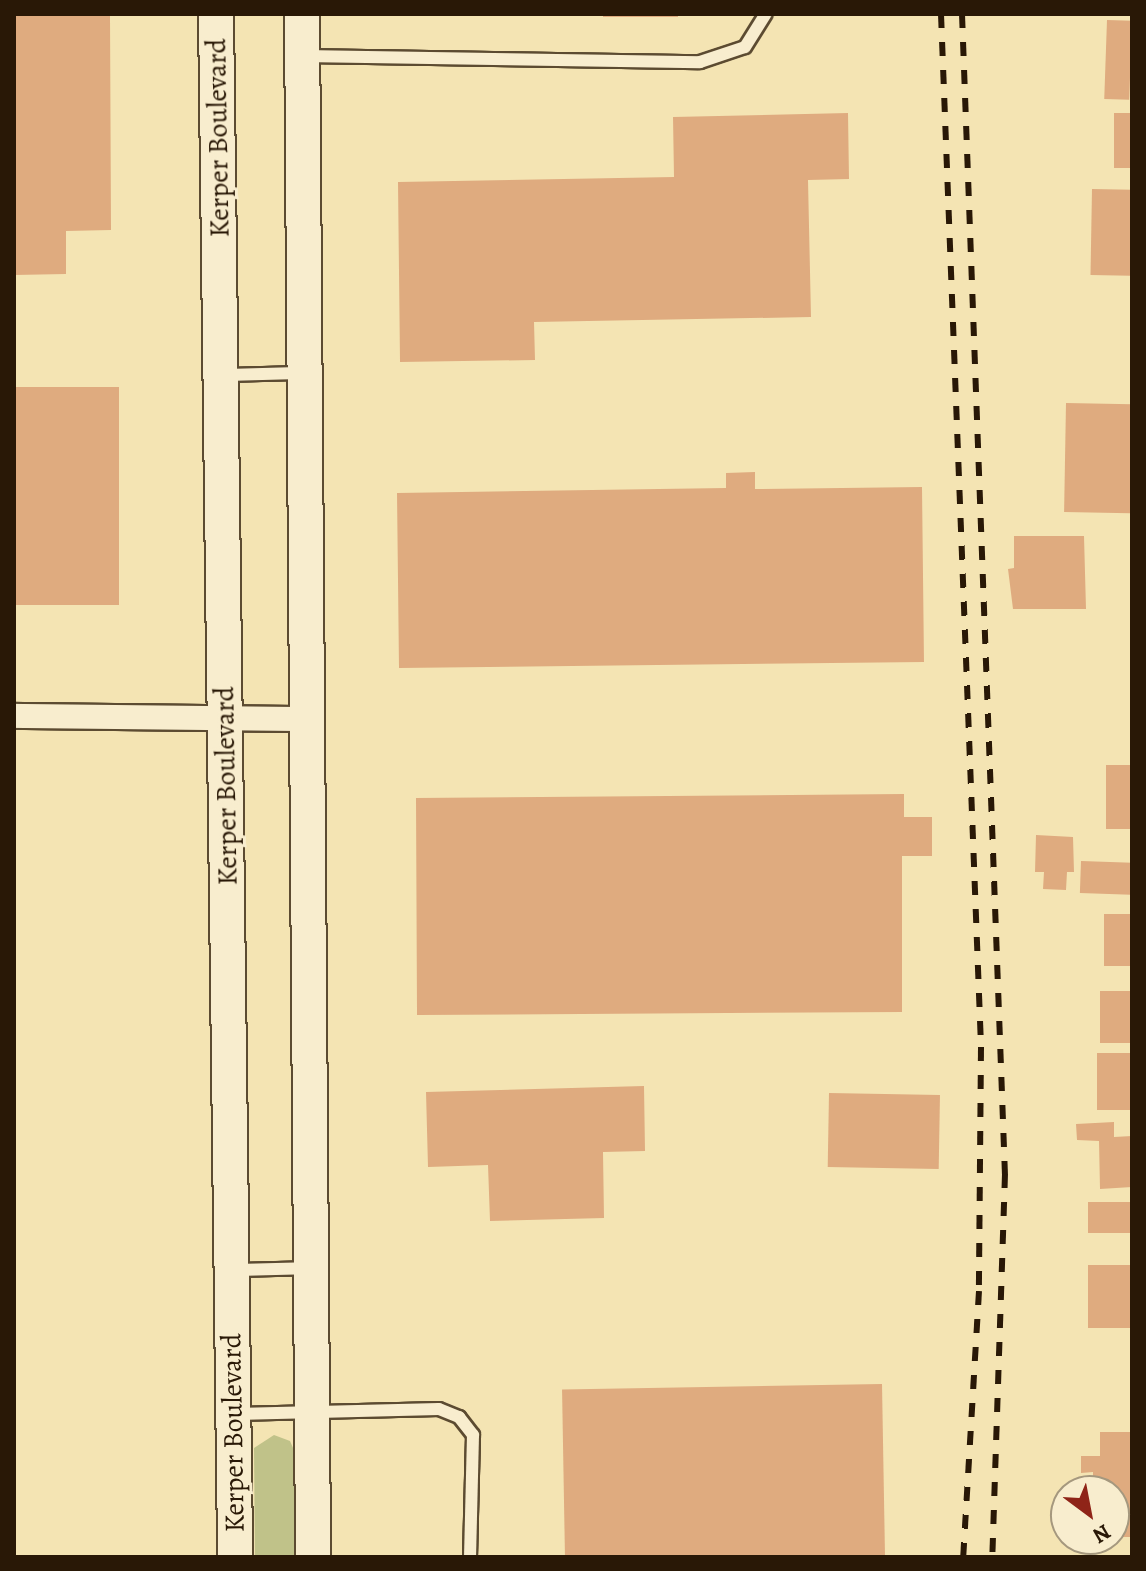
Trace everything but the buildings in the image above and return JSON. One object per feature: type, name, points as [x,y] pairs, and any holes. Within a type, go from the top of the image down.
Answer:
[{"type":"street","name":"Kerper Boulevard","points":[[216,14],[235,1557]]},
{"type":"street","points":[[302,14],[313,1557]]},
{"type":"street","points":[[14,716],[307,719]]},
{"type":"lane","points":[[302,56],[700,62],[745,47],[766,14]]},
{"type":"lane","points":[[221,375],[304,373]]},
{"type":"lane","points":[[231,1270],[311,1268]]},
{"type":"lane","points":[[233,1414],[439,1409],[459,1417],[473,1435],[470,1557]]},
{"type":"green space","points":[[274,1435],[290,1441],[297,1457],[297,1557],[255,1557],[254,1448]]},
{"type":"railway","points":[[941,14],[981,1047],[979,1291],[963,1557]]},
{"type":"railway","points":[[962,14],[1005,1174],[992,1557]]}]
